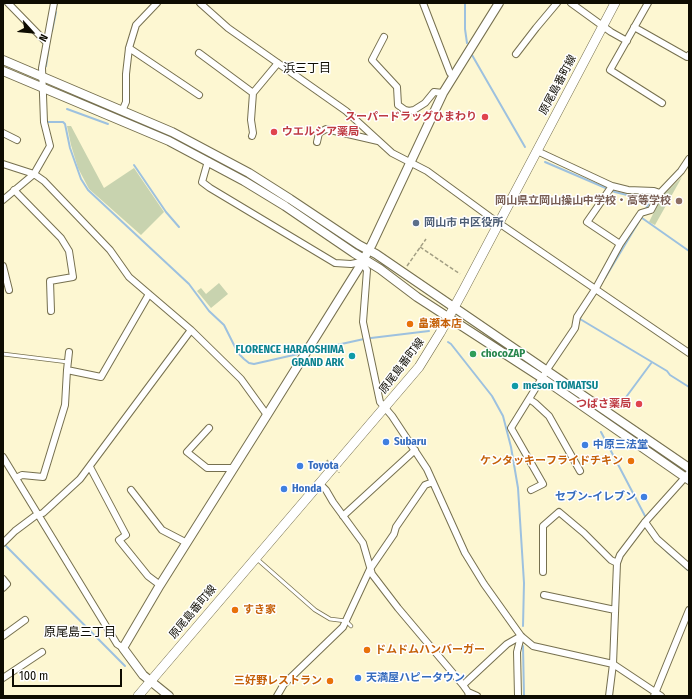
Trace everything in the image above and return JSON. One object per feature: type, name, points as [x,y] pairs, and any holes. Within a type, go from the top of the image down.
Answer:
[{"type":"main road","name":"原尾島番町線","points":[[143,694],[151,681],[419,367],[454,308],[616,3]]},
{"type":"street","points":[[8,3],[46,42]]},
{"type":"street","points":[[3,200],[34,174],[50,146],[44,122],[42,68],[54,3]]},
{"type":"street","points":[[122,111],[126,102],[126,74],[129,48],[136,25],[157,3]]},
{"type":"street","points":[[200,3],[228,28],[346,111],[392,153],[427,171],[689,353]]},
{"type":"street","points":[[423,3],[450,73],[453,76]]},
{"type":"street","points":[[122,648],[267,416],[368,250],[443,93],[499,3]]},
{"type":"street","points":[[516,54],[557,3]]},
{"type":"street","points":[[571,3],[627,41]]},
{"type":"street","points":[[648,3],[610,70],[662,103]]},
{"type":"street","points":[[634,27],[687,57],[689,55]]},
{"type":"street","points":[[384,37],[372,60],[397,87],[398,105],[405,110],[414,110],[425,103],[434,92],[443,93]]},
{"type":"street","points":[[129,48],[199,95]]},
{"type":"street","points":[[199,53],[253,93]]},
{"type":"street","points":[[3,60],[172,132],[249,173],[368,250],[689,468]]},
{"type":"street","points":[[252,136],[251,120],[253,93],[278,64]]},
{"type":"street","points":[[3,71],[143,129],[208,161],[244,181],[285,206],[362,260],[380,268],[417,297],[542,378],[688,477],[645,522],[623,550],[617,564],[613,664],[609,696]]},
{"type":"street","points":[[317,142],[320,133],[326,129],[380,142]]},
{"type":"street","points":[[3,133],[17,140]]},
{"type":"street","points":[[537,151],[610,189],[654,191],[660,193]]},
{"type":"street","points":[[531,490],[543,484],[511,428],[546,371],[575,328],[577,317],[596,288],[620,244],[641,213],[651,210],[660,193],[681,171],[689,159]]},
{"type":"street","points":[[208,161],[202,182],[210,188],[336,263],[351,264],[362,260]]},
{"type":"street","points":[[3,164],[34,174],[44,181],[110,250],[129,277],[191,330],[240,379],[267,416]]},
{"type":"street","points":[[610,189],[588,222],[620,244]]},
{"type":"street","points":[[14,190],[61,238],[69,251],[73,277],[50,281],[52,311]]},
{"type":"street","points":[[362,260],[367,270],[363,322],[379,398],[427,469],[465,553],[484,584],[521,636],[533,646],[613,664],[654,694],[661,696]]},
{"type":"street","points":[[3,266],[9,290]]},
{"type":"street","points":[[67,370],[101,377],[150,294]]},
{"type":"street","points":[[4,542],[15,531],[43,512],[80,479],[191,330]]},
{"type":"street","points":[[16,478],[22,475],[43,477],[65,405],[69,352]]},
{"type":"street","points":[[529,399],[548,416],[580,471]]},
{"type":"street","points":[[208,428],[187,452],[207,468],[234,468]]},
{"type":"street","points":[[343,516],[415,450]]},
{"type":"street","points":[[4,459],[117,644],[122,648],[143,675],[169,696]]},
{"type":"street","points":[[90,467],[126,535],[119,540],[148,576],[160,585]]},
{"type":"street","points":[[277,696],[284,684],[343,627],[370,569],[394,534],[396,527],[425,485],[432,482]]},
{"type":"street","points":[[319,483],[326,490],[363,543],[372,574],[398,608],[463,684],[468,694],[477,696]]},
{"type":"street","points":[[131,490],[162,530],[187,543]]},
{"type":"street","points":[[543,572],[544,526],[559,512],[617,564]]},
{"type":"street","points":[[645,522],[657,539],[689,567]]},
{"type":"street","points":[[3,579],[8,584],[3,588]]},
{"type":"street","points":[[544,595],[615,610]]},
{"type":"street","points":[[654,694],[689,610]]},
{"type":"street","points":[[3,636],[25,620]]},
{"type":"street","points":[[463,684],[507,644],[521,636]]},
{"type":"street","points":[[518,696],[517,652],[521,636]]},
{"type":"street","points":[[3,678],[42,652]]},
{"type":"lane","points":[[3,354],[68,362]]},
{"type":"lane","points":[[255,558],[315,610],[330,619],[346,621],[351,626]]},
{"type":"path","points":[[406,267],[426,239]]},
{"type":"path","points":[[420,247],[460,274]]},
{"type":"path","points":[[328,460],[327,461],[339,472]]},
{"type":"green space","points":[[67,126],[71,126],[104,188],[134,168],[164,212],[141,235],[89,189],[78,168]]},
{"type":"green space","points":[[682,177],[655,225],[649,222],[662,196]]},
{"type":"green space","points":[[219,283],[228,294],[211,308],[197,291],[201,288],[206,294]]},
{"type":"waterway","points":[[465,3],[465,29],[467,43]]},
{"type":"waterway","points":[[52,31],[56,12]]},
{"type":"waterway","points":[[46,66],[49,45]]},
{"type":"waterway","points":[[472,55],[525,147]]},
{"type":"waterway","points":[[67,109],[108,124]]},
{"type":"waterway","points":[[47,122],[63,122],[65,124],[70,148],[81,179],[88,190],[189,284],[209,311],[224,325],[238,353],[244,359],[249,363],[254,364],[298,354]]},
{"type":"waterway","points":[[545,162],[615,192],[631,196],[648,195],[651,198],[646,209]]},
{"type":"waterway","points":[[134,165],[166,212],[179,227]]},
{"type":"waterway","points":[[605,278],[644,213]]},
{"type":"waterway","points":[[642,218],[689,251]]},
{"type":"waterway","points":[[582,313],[580,319],[667,371],[670,375],[689,387]]},
{"type":"waterway","points":[[371,338],[429,331]]},
{"type":"waterway","points":[[314,350],[364,339]]},
{"type":"waterway","points":[[448,342],[492,396],[503,416],[511,447],[518,488],[524,583],[523,626]]},
{"type":"waterway","points":[[618,408],[652,362]]},
{"type":"waterway","points":[[601,432],[645,516]]},
{"type":"waterway","points":[[3,543],[125,666]]},
{"type":"waterway","points":[[666,551],[689,571]]},
{"type":"waterway","points":[[523,646],[524,696]]},
{"type":"place","name":"スーパードラッグひまわり","points":[[485,117]]},
{"type":"place","name":"ウエルシア薬局","points":[[274,132]]},
{"type":"place","name":"岡山県立岡山操山中学校・高等学校","points":[[679,201]]},
{"type":"place","name":"岡山市 中区役所","points":[[416,223]]},
{"type":"place","name":"畠瀬本店","points":[[410,324]]},
{"type":"place","name":"chocoZAP","points":[[473,354]]},
{"type":"place","name":"FLORENCE HARAOSHIMA GRAND ARK","points":[[352,356]]},
{"type":"place","name":"meson TOMATSU","points":[[515,386]]},
{"type":"place","name":"つばさ薬局","points":[[639,404]]},
{"type":"place","name":"Subaru","points":[[386,442]]},
{"type":"place","name":"中原三法堂","points":[[585,445]]},
{"type":"place","name":"ケンタッキーフライドチキン","points":[[631,461]]},
{"type":"place","name":"Toyota","points":[[300,466]]},
{"type":"place","name":"Honda","points":[[284,489]]},
{"type":"place","name":"セブン-イレブン","points":[[644,497]]},
{"type":"place","name":"すき家","points":[[235,610]]},
{"type":"place","name":"ドムドムハンバーガー","points":[[367,650]]},
{"type":"place","name":"天満屋ハピータウン","points":[[358,678]]},
{"type":"place","name":"三好野レストラン","points":[[330,681]]},
{"type":"district","name":"浜三丁目","points":[[307,69]]},
{"type":"district","name":"原尾島三丁目","points":[[80,633]]}]
